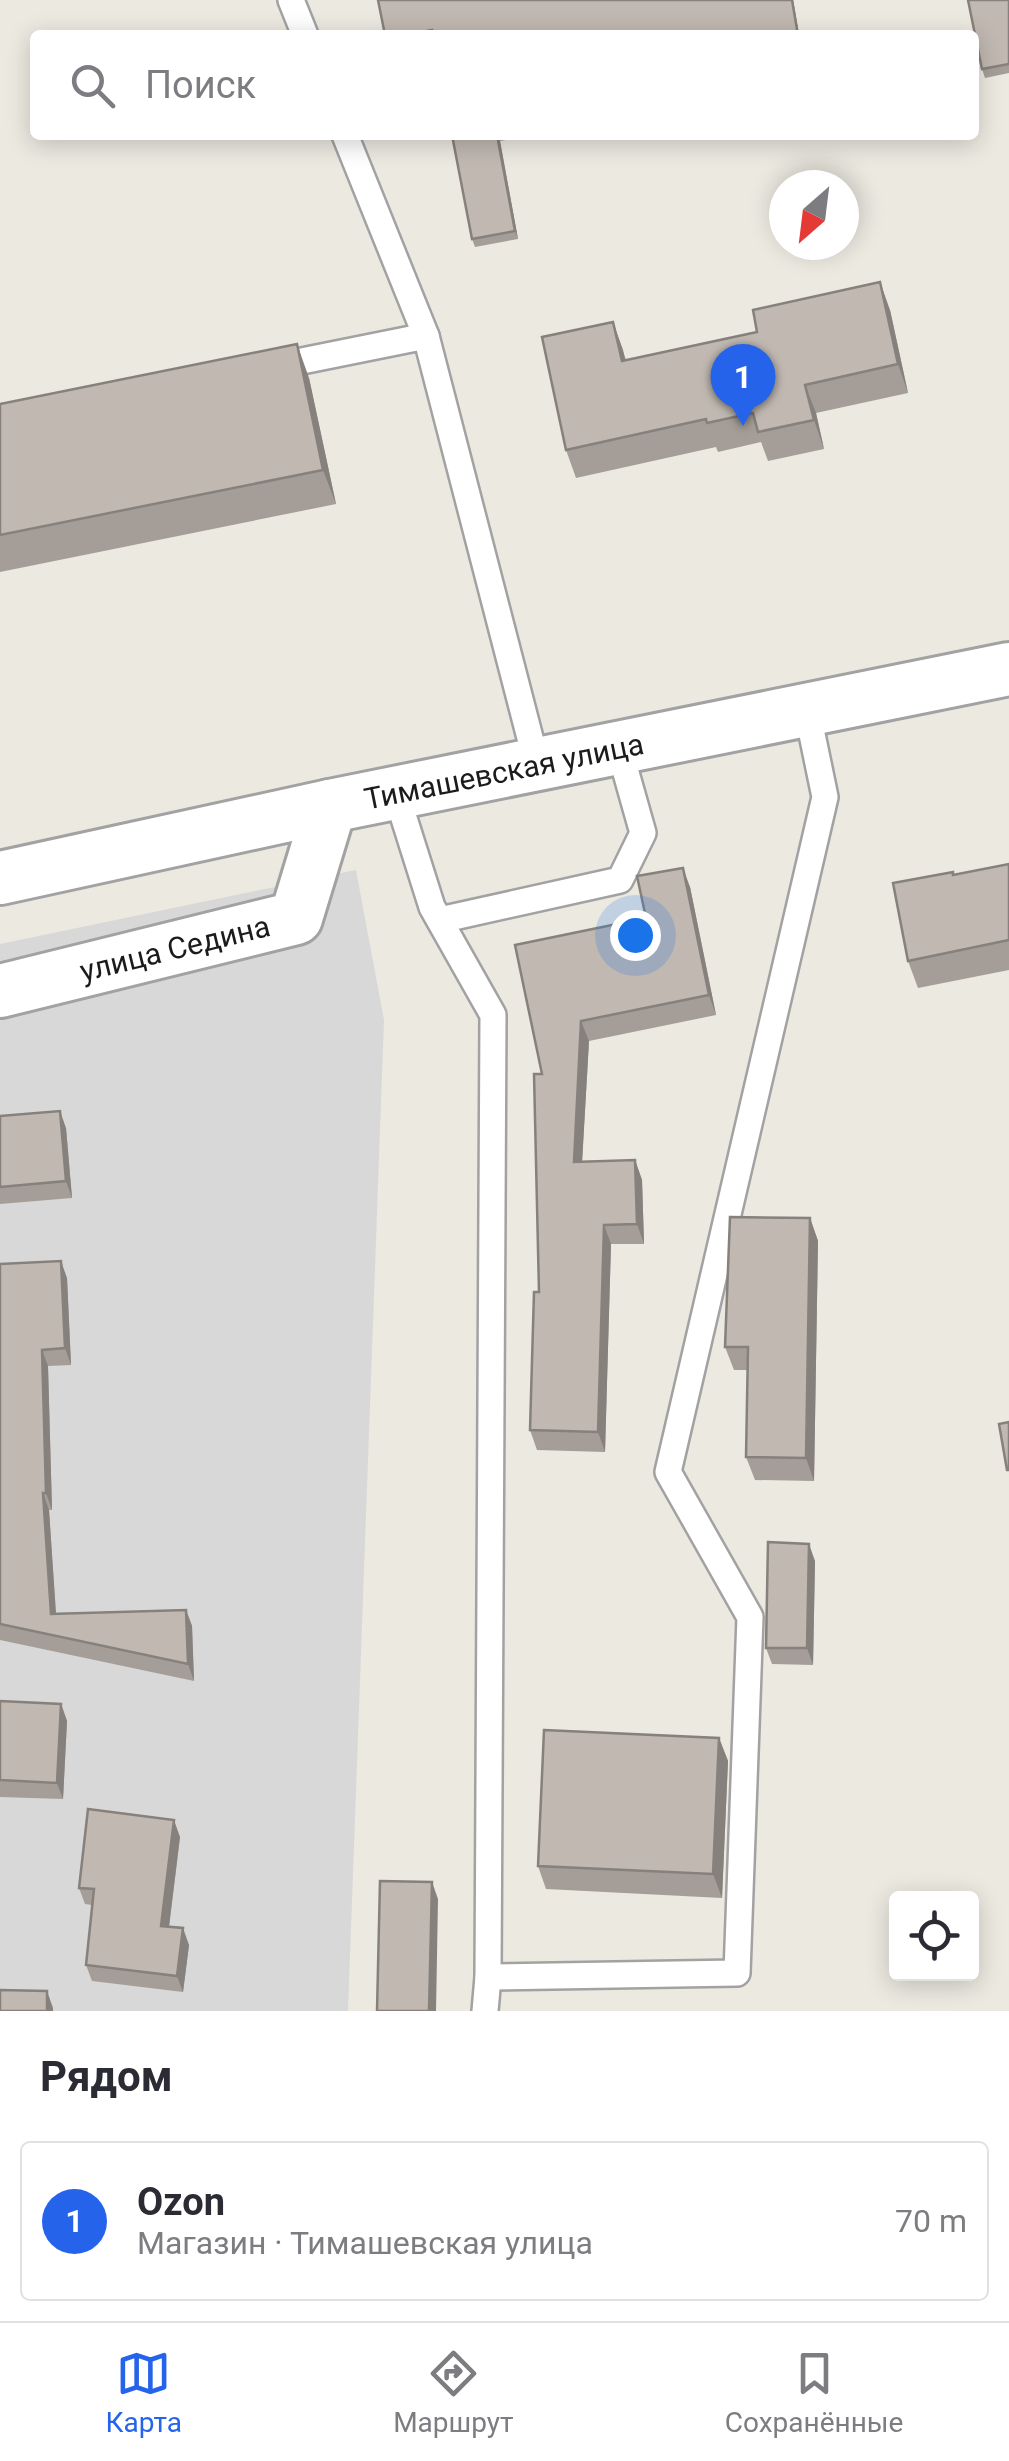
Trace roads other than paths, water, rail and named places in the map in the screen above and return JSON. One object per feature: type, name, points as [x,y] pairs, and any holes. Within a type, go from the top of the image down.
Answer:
[{"type":"street","name":"Тимашевская улица","points":[[0,878],[396,792],[1009,670]]},
{"type":"street","name":"улица Седина","points":[[0,991],[296,918],[330,806]]},
{"type":"lane","points":[[291,0],[303,30]]},
{"type":"lane","points":[[347,140],[426,336],[537,765]]},
{"type":"lane","points":[[252,371],[426,336]]},
{"type":"lane","points":[[488,1977],[737,1974],[750,1617],[668,1472],[825,797],[807,710]]},
{"type":"lane","points":[[440,920],[620,880],[643,833],[619,748]]},
{"type":"lane","points":[[396,792],[432,907],[493,1015],[485,2011]]},
{"type":"place","name":"Ozon","points":[[743,426]]}]
